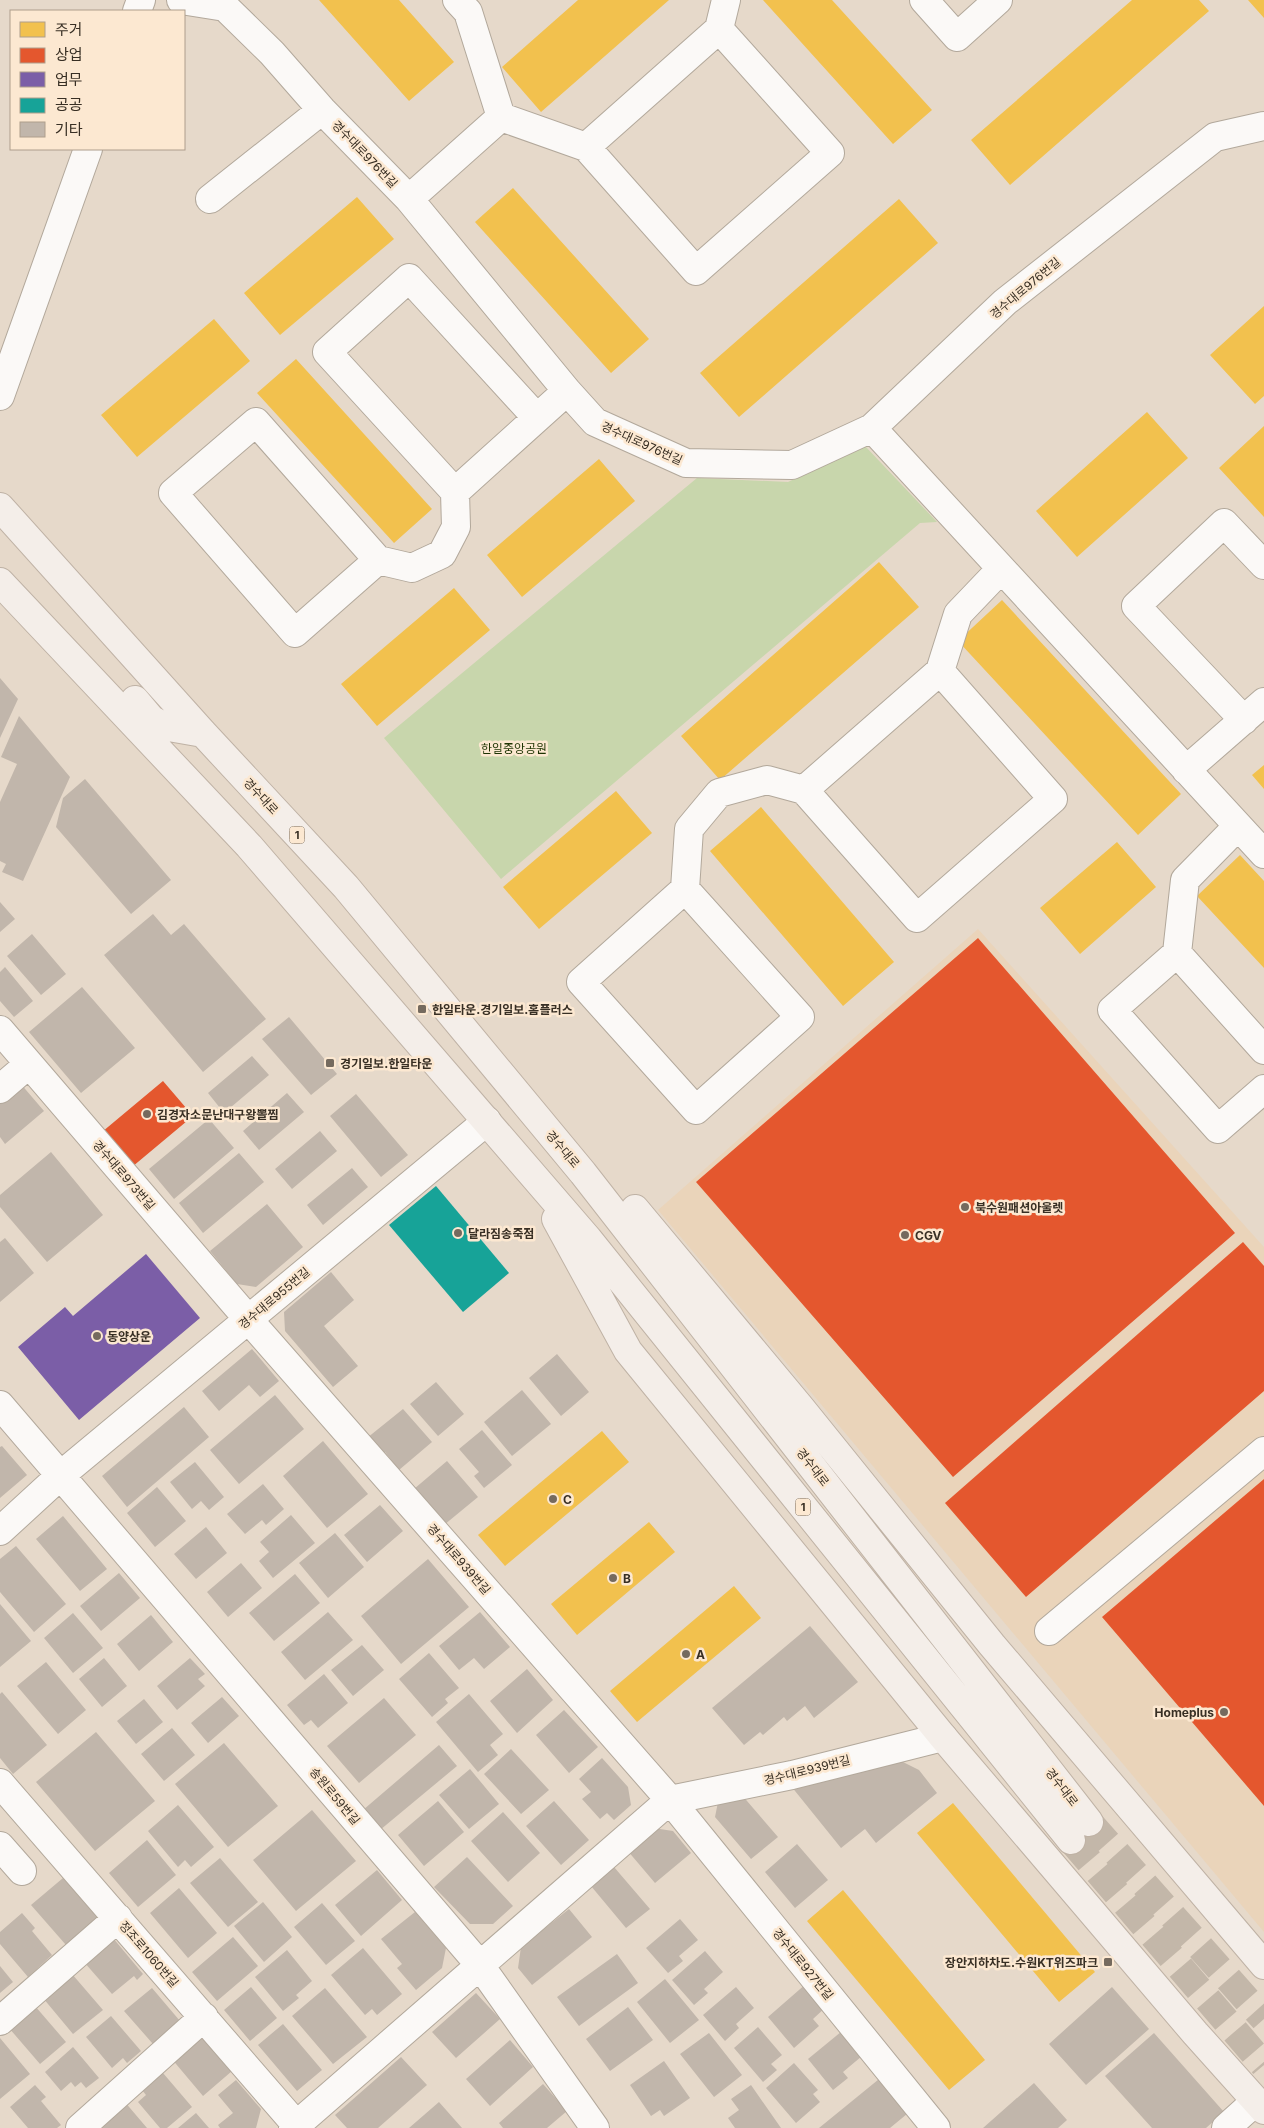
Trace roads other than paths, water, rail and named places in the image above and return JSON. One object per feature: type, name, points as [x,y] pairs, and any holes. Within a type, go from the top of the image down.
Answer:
[{"type":"main road","name":"경수대로","points":[[0,507],[203,733],[346,888],[583,1173],[1080,1831],[588,1239],[532,1176],[487,1121],[248,846],[0,582]]},
{"type":"main road","points":[[96,683],[105,674],[114,675],[152,720],[169,727],[203,733]]},
{"type":"main road","points":[[583,1173],[621,1191],[806,1415],[992,1645],[1264,1966]]},
{"type":"main road","points":[[532,1176],[628,1351],[943,1737],[1195,2033],[1260,2105]]},
{"type":"street","name":"경수대로976번길","points":[[181,0],[225,7],[272,52],[322,110],[409,199],[567,391],[595,422],[686,463],[792,465],[872,428],[1005,302],[1215,137],[1264,126]]},
{"type":"street","points":[[586,147],[719,29],[726,0]]},
{"type":"street","points":[[924,0],[957,37],[998,0]]},
{"type":"street","points":[[469,4],[501,117]]},
{"type":"street","points":[[501,117],[586,147],[696,271],[830,152],[719,29]]},
{"type":"street","points":[[210,199],[322,110]]},
{"type":"street","points":[[409,199],[501,117]]},
{"type":"street","points":[[0,396],[88,150]]},
{"type":"street","points":[[378,560],[295,633],[173,493],[256,422],[378,560],[412,568],[442,554],[456,527],[455,492],[327,352],[409,278],[537,418]]},
{"type":"street","points":[[455,492],[567,391]]},
{"type":"street","points":[[872,428],[1264,854]]},
{"type":"street","points":[[1244,720],[1136,606],[1224,523],[1264,565]]},
{"type":"street","points":[[804,790],[940,671],[958,614],[1001,569]]},
{"type":"street","points":[[685,889],[800,1017],[696,1110],[581,982],[685,889],[689,830],[720,793],[767,780],[804,790],[916,918],[938,899],[1053,799],[940,671]]},
{"type":"street","points":[[1186,770],[1264,702]]},
{"type":"street","points":[[1238,826],[1185,880],[1177,953],[1112,1010],[1218,1129],[1264,1089]]},
{"type":"street","points":[[1177,953],[1264,1050]]},
{"type":"street","name":"경수대로973번길","points":[[0,1030],[248,1319]]},
{"type":"street","points":[[0,1089],[29,1064]]},
{"type":"street","name":"경수대로955번길","points":[[0,1531],[61,1476],[487,1121]]},
{"type":"street","name":"경수대로939번길","points":[[248,1319],[670,1800]]},
{"type":"street","name":"송원로59번길","points":[[0,1405],[479,1964],[595,2128]]},
{"type":"street","points":[[1049,1631],[1264,1451]]},
{"type":"street","name":"경수대로939번길","points":[[479,1964],[670,1800],[792,1775],[943,1737]]},
{"type":"street","name":"정조로1060번길","points":[[0,1783],[204,2017],[296,2127],[479,1964]]},
{"type":"street","name":"경수대로927번길","points":[[670,1800],[936,2128]]},
{"type":"street","points":[[0,1846],[22,1871]]},
{"type":"street","points":[[0,2021],[118,1918]]},
{"type":"street","points":[[80,2128],[204,2017]]},
{"type":"street","points":[[1226,2128],[1260,2105]]},
{"type":"tunnel","points":[[1089,1822],[1264,2019]]},
{"type":"tunnel","points":[[1071,1840],[1264,2065]]},
{"type":"place","name":"한일타운.경기일보.홈플러스","points":[[422,1009]]},
{"type":"place","name":"경기일보.한일타운","points":[[330,1063]]},
{"type":"place","name":"김경자소문난대구왕뽈찜","points":[[147,1114]]},
{"type":"place","name":"북수원패션아울렛","points":[[965,1207]]},
{"type":"place","name":"달라짐송죽점","points":[[458,1233]]},
{"type":"place","name":"CGV","points":[[905,1235]]},
{"type":"place","name":"동양상운","points":[[97,1336]]},
{"type":"place","name":"C","points":[[553,1499]]},
{"type":"place","name":"B","points":[[613,1578]]},
{"type":"place","name":"A","points":[[686,1654]]},
{"type":"place","name":"Homeplus","points":[[1224,1712]]},
{"type":"place","name":"장안지하차도.수원KT위즈파크","points":[[1108,1962]]},
{"type":"park label","name":"한일중앙공원","points":[[514,748]]}]
